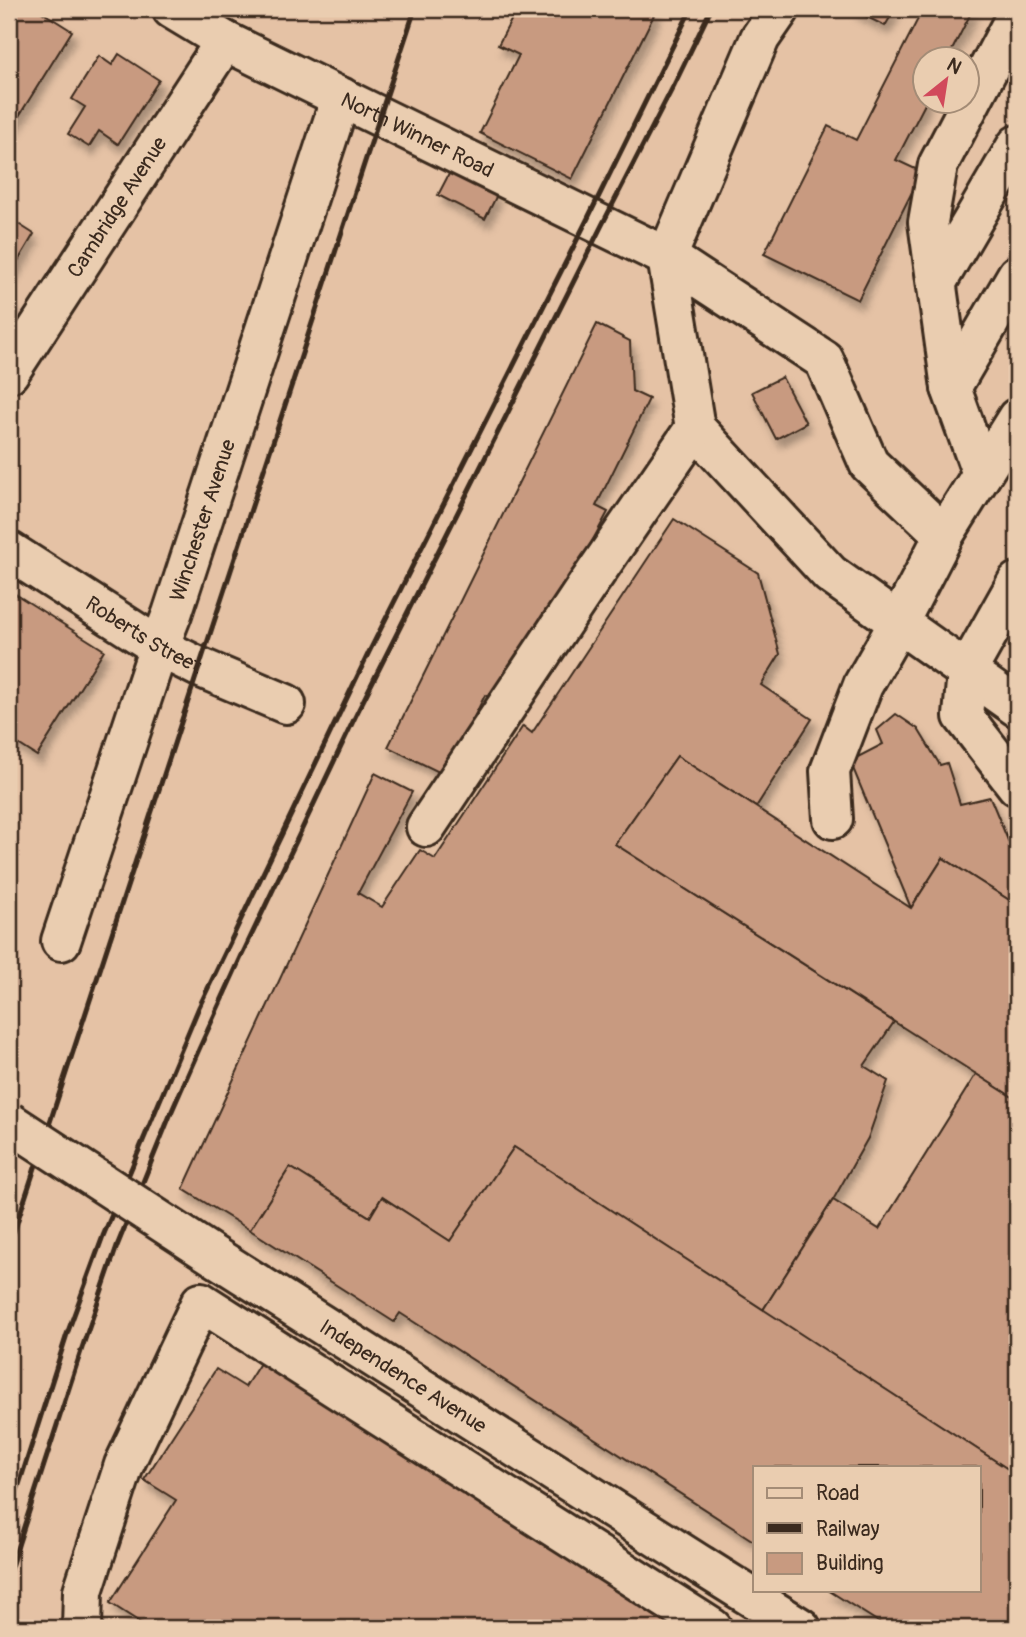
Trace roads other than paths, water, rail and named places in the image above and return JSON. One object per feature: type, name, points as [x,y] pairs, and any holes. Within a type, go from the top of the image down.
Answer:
[{"type":"street","name":"North Winner Road","points":[[172,9],[225,41],[667,257],[824,360],[869,464],[944,535]]},
{"type":"street","points":[[780,9],[760,38],[667,257],[695,428],[830,574],[1017,707]]},
{"type":"street","points":[[982,474],[951,388],[928,222],[938,166],[1017,14]]},
{"type":"street","name":"Cambridge Avenue","points":[[9,373],[225,41]]},
{"type":"street","name":"Winchester Avenue","points":[[61,941],[172,614],[341,97]]},
{"type":"street","points":[[937,282],[1017,145]]},
{"type":"street","points":[[951,388],[1017,275]]},
{"type":"street","points":[[833,820],[830,771],[863,685],[944,535],[1017,418]]},
{"type":"street","points":[[426,827],[695,428]]},
{"type":"street","name":"Roberts Street","points":[[9,551],[159,647],[286,704]]},
{"type":"street","points":[[1017,582],[967,671],[962,716],[1017,786]]},
{"type":"street","name":"Independence Avenue","points":[[9,1122],[217,1258],[801,1628]]},
{"type":"street","points":[[82,1628],[83,1591],[124,1465],[201,1303],[712,1628]]},
{"type":"railway","points":[[9,1247],[415,9]]},
{"type":"railway","points":[[9,1516],[67,1334],[103,1236],[199,1007],[369,652],[691,9]]},
{"type":"railway","points":[[9,1573],[117,1246],[200,1047],[357,713],[711,9]]}]
